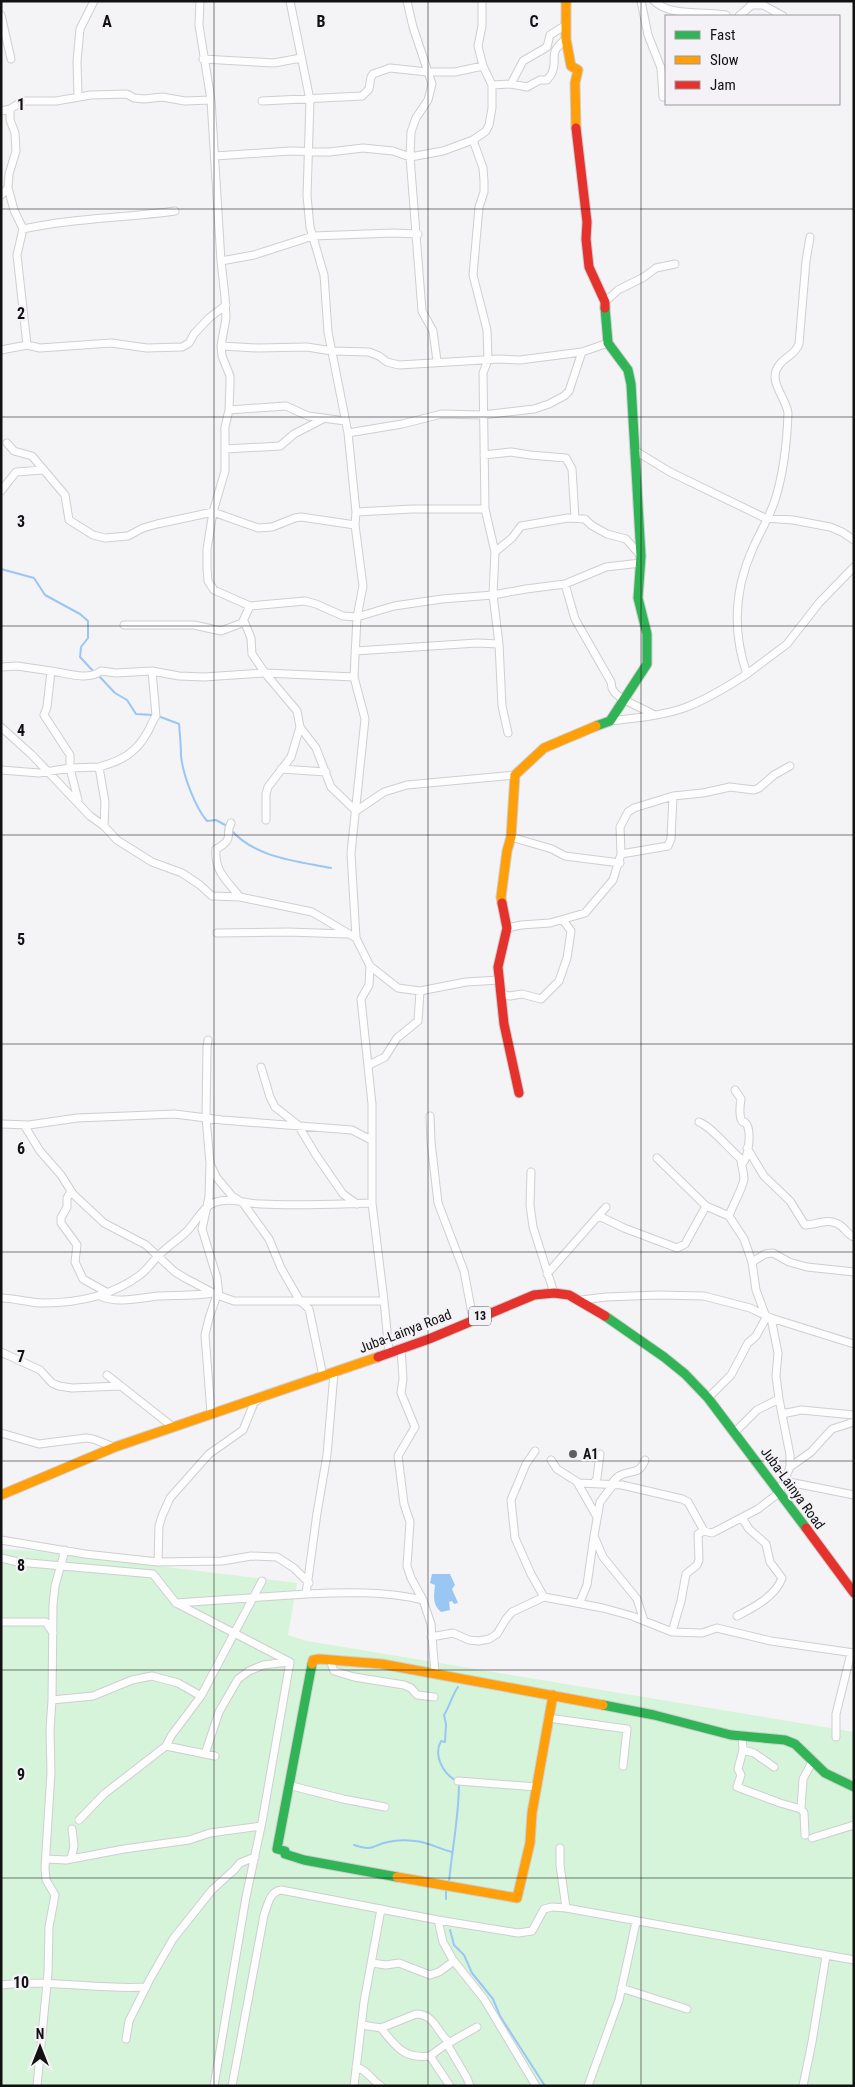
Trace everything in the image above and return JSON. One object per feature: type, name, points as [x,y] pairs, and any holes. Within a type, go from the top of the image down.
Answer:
[{"type":"street","points":[[78,96],[77,61],[80,29],[94,1]]},
{"type":"street","points":[[200,1],[199,25],[211,100],[221,261],[226,305],[226,318],[221,346],[222,356],[230,376],[229,410],[225,427],[225,471],[213,512],[207,548],[208,581],[214,590],[250,606],[305,602],[316,604],[343,616],[357,617],[394,606],[442,599],[493,595],[565,584],[606,567],[641,560]]},
{"type":"street","points":[[290,1],[310,100],[307,196],[313,236],[324,275],[332,351],[348,433],[356,512],[354,525],[363,586],[357,617],[354,677],[365,719],[351,853],[356,938],[370,966],[398,988],[420,991],[466,982],[499,980]]},
{"type":"street","points":[[407,1],[408,13],[432,84],[431,91],[416,118],[411,132],[410,157],[418,234],[422,311],[433,331],[437,361]]},
{"type":"street","points":[[215,156],[245,152],[329,152],[363,148],[394,151],[410,157],[443,151],[473,140],[486,131],[489,126],[492,108],[492,85],[478,46],[482,26],[482,1]]},
{"type":"street","points":[[566,1],[566,38],[571,66],[578,70],[575,121],[587,222],[586,239],[589,267],[604,302],[608,343],[628,370],[632,398],[641,560],[638,598],[647,634],[647,664],[610,721]]},
{"type":"street","points":[[641,1],[648,35],[661,68],[663,97]]},
{"type":"street","points":[[654,1],[683,13],[709,12],[726,15]]},
{"type":"street","points":[[740,15],[754,3],[763,5],[781,15]]},
{"type":"street","points":[[1,15],[10,58]]},
{"type":"street","points":[[511,84],[523,61],[547,47],[550,35],[566,25]]},
{"type":"street","points":[[492,85],[511,84],[527,87],[540,80],[547,80],[552,72],[554,52],[557,46],[566,38]]},
{"type":"street","points":[[203,58],[274,62],[301,58]]},
{"type":"street","points":[[262,101],[362,96],[369,89],[373,74],[390,68],[427,72],[472,70],[484,66]]},
{"type":"street","points":[[1,111],[10,110],[23,101],[56,101],[78,96],[127,94],[134,98],[144,99],[162,97],[185,101],[211,100]]},
{"type":"street","points":[[10,110],[10,120],[15,133],[16,151],[9,174],[8,188],[14,210],[23,229],[18,255],[27,345]]},
{"type":"street","points":[[473,140],[484,168],[484,192],[479,207],[473,274],[487,330],[488,360],[483,372],[485,509],[495,552],[493,595],[499,644],[502,706],[508,733]]},
{"type":"street","points":[[1,195],[8,188]]},
{"type":"street","points":[[23,229],[64,221],[82,222],[111,217],[129,217],[175,211]]},
{"type":"street","points":[[221,261],[254,255],[313,236],[418,234]]},
{"type":"street","points":[[747,674],[739,645],[736,618],[737,601],[743,573],[775,501],[780,484],[788,413],[787,405],[775,383],[775,373],[780,364],[794,354],[799,344],[806,261],[810,237]]},
{"type":"street","points":[[604,302],[618,290],[644,277],[656,268],[675,264]]},
{"type":"street","points":[[1,350],[27,345],[40,348],[111,343],[147,348],[182,346],[189,343],[194,334],[209,318],[226,305]]},
{"type":"street","points":[[221,346],[258,348],[306,347],[332,351],[369,352],[387,362],[399,365],[437,361],[520,360],[582,352],[608,343]]},
{"type":"street","points":[[348,433],[402,424],[442,414],[483,415],[549,404],[564,396],[572,383],[582,352]]},
{"type":"street","points":[[476,361],[483,372]]},
{"type":"street","points":[[229,410],[286,406],[308,416],[345,421]]},
{"type":"street","points":[[225,449],[280,446],[294,434],[323,419]]},
{"type":"street","points":[[7,444],[14,451],[32,456],[67,498],[69,520],[99,537],[128,536],[143,528],[157,524],[213,512],[258,528],[272,527],[301,517],[354,525]]},
{"type":"street","points":[[634,450],[670,472],[767,519],[793,520],[830,527],[854,540]]},
{"type":"street","points":[[484,455],[511,452],[566,458],[572,469],[575,518]]},
{"type":"street","points":[[1,491],[16,472],[43,470]]},
{"type":"street","points":[[356,512],[412,509],[485,509]]},
{"type":"street","points":[[495,552],[512,538],[521,526],[575,518],[585,519],[607,534],[626,539],[641,560]]},
{"type":"street","points":[[356,811],[384,792],[394,788],[515,775],[544,748],[569,736],[610,721],[654,715],[684,708],[722,690],[787,644],[819,603],[854,567]]},
{"type":"street","points":[[565,584],[568,599],[580,630],[611,682],[613,691],[624,700],[638,705],[654,715]]},
{"type":"street","points":[[124,624],[194,625],[221,631],[237,626],[244,621],[250,606]]},
{"type":"street","points":[[244,621],[251,638],[252,654],[297,712],[300,726],[312,741],[332,787],[356,811]]},
{"type":"street","points":[[355,650],[477,643],[499,644]]},
{"type":"street","points":[[1,667],[17,666],[84,676],[96,674],[100,671],[116,673],[152,671],[179,676],[204,677],[265,673],[354,677]]},
{"type":"street","points":[[51,671],[47,707],[44,715],[70,755],[70,768],[78,803]]},
{"type":"street","points":[[1,770],[46,772],[70,768],[99,767],[116,762],[138,748],[156,716],[152,671]]},
{"type":"street","points":[[266,820],[266,794],[268,787],[291,757],[300,726]]},
{"type":"street","points":[[1,727],[32,755],[46,772],[90,816],[129,849],[152,862],[182,873],[212,896],[240,897],[312,912],[356,938]]},
{"type":"street","points":[[507,928],[563,920],[586,913],[607,889],[620,863],[620,827],[628,812],[640,806],[673,796],[702,793],[730,786],[754,790],[790,766]]},
{"type":"street","points":[[99,767],[105,802],[104,826]]},
{"type":"street","points":[[281,769],[326,772]]},
{"type":"street","points":[[515,775],[511,838],[507,851],[501,897],[507,928],[498,967],[508,1051],[518,1093]]},
{"type":"street","points":[[621,854],[668,846],[671,839],[673,796]]},
{"type":"street","points":[[231,823],[228,827],[228,839],[216,849],[215,860],[220,872],[240,897]]},
{"type":"street","points":[[511,838],[552,849],[564,856],[620,863]]},
{"type":"street","points":[[500,994],[510,996],[522,994],[541,998],[557,984],[570,948],[570,928],[563,920]]},
{"type":"street","points":[[217,933],[288,932],[347,934]]},
{"type":"street","points":[[370,966],[369,985],[361,999],[372,1104],[372,1203],[389,1352]]},
{"type":"street","points":[[369,1066],[385,1057],[397,1038],[418,1021],[420,991]]},
{"type":"street","points":[[208,1040],[206,1118],[210,1163],[209,1201],[202,1229],[217,1278],[216,1295],[208,1318],[205,1335],[211,1413]]},
{"type":"street","points":[[261,1067],[270,1097],[276,1107],[298,1125],[343,1194],[357,1204]]},
{"type":"street","points":[[736,1090],[741,1099],[741,1120],[747,1125],[748,1148],[745,1161],[741,1165]]},
{"type":"street","points":[[1,1124],[24,1125],[77,1118],[175,1114],[352,1130],[358,1131],[371,1140]]},
{"type":"street","points":[[430,1116],[438,1203],[464,1271],[473,1319]]},
{"type":"street","points":[[699,1122],[707,1125],[728,1149],[741,1159],[744,1176],[742,1186],[734,1200],[729,1216]]},
{"type":"street","points":[[24,1125],[40,1151],[61,1175],[71,1190],[104,1223],[146,1245],[159,1255],[175,1272],[216,1295],[234,1300],[384,1301]]},
{"type":"street","points":[[748,1148],[764,1176],[790,1201],[806,1226],[833,1222],[842,1226],[847,1234],[854,1237]]},
{"type":"street","points":[[657,1158],[706,1206],[729,1216],[744,1239],[752,1262],[756,1290],[768,1318],[778,1353],[776,1376],[778,1399],[790,1455],[790,1467],[779,1493],[758,1509],[742,1518],[712,1532],[704,1531],[698,1534],[699,1560],[686,1574],[672,1632]]},
{"type":"street","points":[[210,1163],[217,1178],[230,1194],[243,1203],[269,1239],[281,1268],[300,1301],[309,1309],[323,1376]]},
{"type":"street","points":[[531,1172],[530,1205],[533,1227],[554,1293]]},
{"type":"street","points":[[71,1190],[67,1198],[67,1207],[61,1218],[62,1226],[77,1245],[75,1262],[84,1279],[109,1299],[216,1295]]},
{"type":"street","points":[[1,1298],[45,1303],[81,1300],[103,1294],[140,1276],[159,1255],[186,1232],[206,1208],[220,1201],[292,1205],[372,1203]]},
{"type":"street","points":[[599,1216],[624,1228],[677,1248],[685,1244],[706,1206]]},
{"type":"street","points":[[547,1274],[606,1207]]},
{"type":"street","points":[[752,1262],[765,1254],[773,1253],[789,1262],[807,1267],[854,1272]]},
{"type":"street","name":"Juba-Lainya Road","points":[[1,1494],[115,1448],[211,1413],[334,1373],[429,1339],[524,1298],[554,1293],[569,1295],[581,1300],[622,1326],[685,1374],[708,1398],[735,1432],[854,1593]]},
{"type":"street","points":[[581,1300],[658,1295],[704,1296],[750,1308],[768,1318],[853,1343]]},
{"type":"street","points":[[708,1398],[731,1375],[748,1343],[756,1336],[768,1318]]},
{"type":"street","points":[[401,1348],[403,1379],[401,1393],[415,1427],[398,1456],[404,1504],[410,1522],[407,1566],[429,1613],[435,1673]]},
{"type":"street","points":[[1,1352],[40,1370],[55,1385],[72,1388],[120,1386]]},
{"type":"street","points":[[306,1594],[327,1455],[334,1373]]},
{"type":"street","points":[[107,1375],[173,1427]]},
{"type":"street","points":[[158,1562],[159,1526],[170,1498],[209,1454],[243,1430],[254,1403],[265,1396]]},
{"type":"street","points":[[735,1432],[756,1410],[778,1399]]},
{"type":"street","points":[[782,1414],[801,1410],[854,1415]]},
{"type":"street","points":[[790,1467],[811,1452],[832,1429],[854,1422]]},
{"type":"street","points":[[1,1433],[39,1444],[72,1439],[93,1439],[115,1448]]},
{"type":"street","points":[[535,1451],[526,1464],[511,1500],[515,1538],[531,1574],[544,1597]]},
{"type":"street","points":[[594,1483],[597,1478],[600,1454]]},
{"type":"street","points":[[552,1460],[557,1469],[577,1482],[597,1518]]},
{"type":"street","points":[[580,1602],[588,1585],[600,1502],[621,1475],[643,1467],[645,1460]]},
{"type":"street","points":[[784,1481],[854,1495]]},
{"type":"street","points":[[577,1482],[622,1485],[682,1499],[688,1502],[704,1531]]},
{"type":"street","points":[[737,1616],[756,1606],[770,1594],[782,1578],[770,1562],[766,1544],[749,1529],[742,1518]]},
{"type":"street","points":[[594,1536],[603,1558],[637,1599],[644,1621]]},
{"type":"street","points":[[1,1540],[85,1554],[158,1562],[222,1561],[250,1556],[277,1557],[294,1568],[309,1583]]},
{"type":"street","points":[[38,2086],[49,1927],[55,1896],[46,1880],[46,1859],[50,1809],[50,1730],[55,1586],[65,1550]]},
{"type":"street","points":[[1,1558],[62,1566],[153,1574],[176,1603],[290,1662]]},
{"type":"street","points":[[79,1820],[104,1794],[166,1746],[171,1736],[201,1696],[262,1581]]},
{"type":"street","points":[[176,1603],[306,1594],[377,1593],[402,1595],[423,1600]]},
{"type":"street","points":[[431,1637],[452,1633],[469,1640],[489,1639],[497,1634],[512,1612],[544,1597],[603,1608],[672,1632],[702,1633],[717,1628],[770,1641],[853,1653],[836,1714],[836,1737]]},
{"type":"street","points":[[1,1622],[46,1622],[53,1634]]},
{"type":"street","points":[[553,1695],[532,1813],[530,1843],[517,1898],[304,1860],[285,1854],[285,1851],[277,1849],[313,1660],[382,1664],[553,1695],[654,1715],[712,1731],[785,1740],[795,1744],[825,1774],[854,1787]]},
{"type":"street","points":[[330,1660],[334,1671],[354,1677],[404,1685],[411,1688],[417,1695],[434,1697]]},
{"type":"street","points":[[205,1754],[219,1712],[238,1679],[263,1665],[290,1662]]},
{"type":"street","points":[[214,2086],[290,1662]]},
{"type":"street","points":[[52,1700],[93,1696],[132,1680],[152,1676],[178,1683],[201,1696]]},
{"type":"street","points":[[548,1718],[628,1729],[623,1766]]},
{"type":"street","points":[[742,1736],[743,1750],[738,1769],[741,1776],[737,1787],[780,1804],[801,1809]]},
{"type":"street","points":[[166,1746],[215,1756]]},
{"type":"street","points":[[743,1750],[754,1753],[774,1767]]},
{"type":"street","points":[[812,1762],[803,1779],[801,1809],[804,1813],[808,1836],[854,1825]]},
{"type":"street","points":[[458,1781],[538,1787]]},
{"type":"street","points":[[288,1785],[385,1807]]},
{"type":"street","points":[[46,1859],[71,1859],[182,1841],[217,1831],[261,1826]]},
{"type":"street","points":[[71,1859],[74,1846],[72,1829]]},
{"type":"street","points":[[560,1848],[560,1865],[566,1908]]},
{"type":"street","points":[[126,2038],[129,2021],[173,1939],[212,1890],[240,1862],[254,1858]]},
{"type":"street","points":[[232,2086],[264,1915],[272,1894],[281,1890],[438,1920],[527,1933],[536,1927],[544,1909],[566,1908],[854,1960]]},
{"type":"street","points":[[354,2086],[362,2025],[382,1909]]},
{"type":"street","points":[[438,1920],[443,1942],[454,1961],[484,1998],[536,2086]]},
{"type":"street","points":[[588,2086],[609,2031],[636,1922]]},
{"type":"street","points":[[803,2086],[814,2034],[826,1956]]},
{"type":"street","points":[[372,1963],[386,1965],[399,1963],[430,1975],[439,1972],[454,1961]]},
{"type":"street","points":[[1,1985],[29,1983],[119,1989],[146,1987]]},
{"type":"street","points":[[621,1988],[687,2009]]},
{"type":"street","points":[[362,2025],[381,2028],[416,2014],[430,2018],[448,2043],[470,2086]]},
{"type":"street","points":[[381,2028],[397,2049],[409,2055],[430,2056],[448,2043],[477,2027]]},
{"type":"street","points":[[430,2056],[446,2084]]},
{"type":"street","points":[[356,2067],[368,2072],[374,2081],[381,2086]]},
{"type":"green space","points":[[1,1549],[37,1551],[297,1583],[288,1635],[307,1641],[854,1732],[854,2086],[1,2086]]},
{"type":"water","points":[[432,1574],[450,1574],[455,1585],[452,1589],[458,1603],[449,1602],[450,1610],[441,1612],[436,1606],[434,1600],[435,1585],[430,1583]]},
{"type":"waterway","points":[[1,569],[34,578],[45,595],[80,614],[88,621],[88,638],[81,647],[80,657],[94,672]]},
{"type":"waterway","points":[[98,675],[115,693],[127,700],[136,714],[153,715]]},
{"type":"waterway","points":[[158,716],[179,724],[184,772],[190,790],[203,815],[207,821],[216,820],[227,826]]},
{"type":"waterway","points":[[231,830],[252,847],[277,857],[331,868]]},
{"type":"waterway","points":[[455,1780],[443,1768],[438,1752],[441,1741],[445,1742],[446,1724],[444,1715],[458,1687]]},
{"type":"waterway","points":[[449,1882],[457,1821],[459,1783]]},
{"type":"waterway","points":[[354,1845],[370,1848],[383,1843],[401,1840],[424,1843],[452,1852]]},
{"type":"waterway","points":[[446,1891],[446,1899]]},
{"type":"waterway","points":[[450,1930],[454,1945],[464,1955],[472,1973],[493,1999],[500,2016],[545,2086]]},
{"type":"traffic: fast","points":[[596,726],[610,721],[647,664],[647,634],[638,598],[641,556],[631,384],[628,370],[608,343],[605,308]]},
{"type":"traffic: fast","points":[[605,1316],[664,1357],[685,1374],[708,1398],[806,1528]]},
{"type":"traffic: fast","points":[[312,1664],[277,1849],[285,1851],[285,1854],[304,1860],[397,1877]]},
{"type":"traffic: fast","points":[[603,1705],[654,1715],[731,1735],[785,1740],[795,1744],[825,1773],[854,1787]]},
{"type":"traffic: slow","points":[[566,1],[566,39],[571,66],[578,70],[575,83],[576,128]]},
{"type":"traffic: slow","points":[[502,903],[501,897],[507,851],[511,837],[515,775],[544,748],[596,726]]},
{"type":"traffic: slow","points":[[1,1495],[115,1447],[378,1357]]},
{"type":"traffic: slow","points":[[312,1664],[313,1660],[319,1659],[382,1664],[603,1705]]},
{"type":"traffic: slow","points":[[397,1877],[517,1898],[530,1843],[532,1813],[553,1695]]},
{"type":"traffic: jam","points":[[576,128],[587,222],[586,239],[589,267],[605,302],[605,308]]},
{"type":"traffic: jam","points":[[502,903],[507,928],[498,967],[504,1024],[519,1093]]},
{"type":"traffic: jam","points":[[378,1357],[429,1339],[534,1295],[554,1293],[569,1295],[605,1316]]},
{"type":"traffic: jam","points":[[806,1528],[854,1593]]},
{"type":"place","name":"A1","points":[[573,1454]]}]
